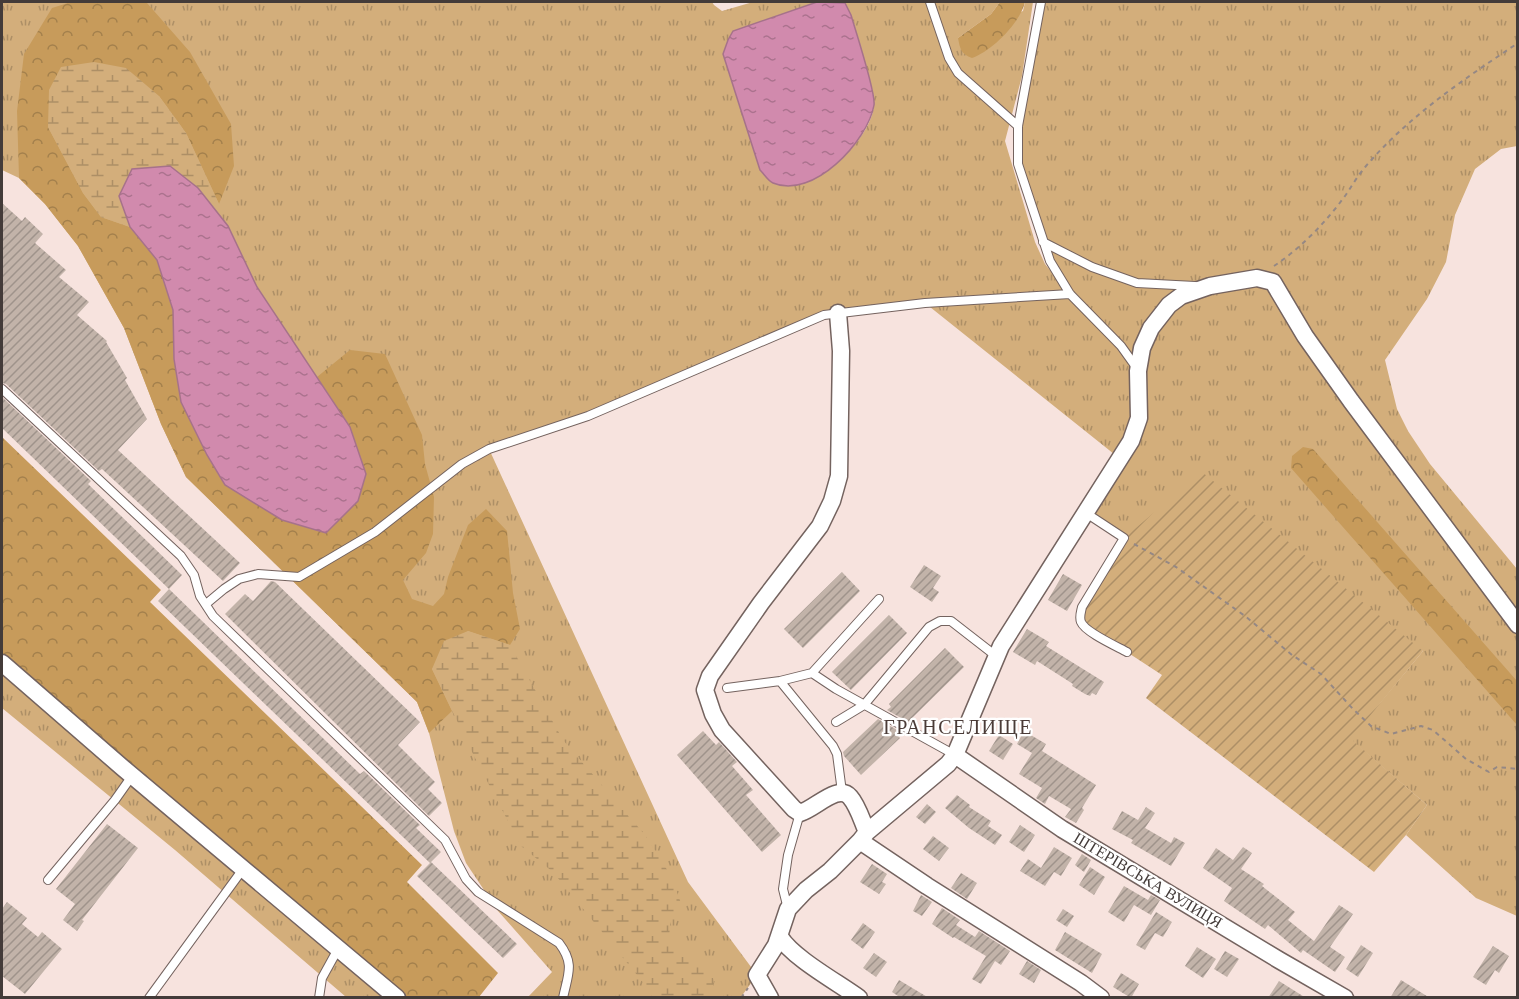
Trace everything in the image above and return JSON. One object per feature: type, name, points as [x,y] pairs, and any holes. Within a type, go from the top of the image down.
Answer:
[{"type":"street","points":[[770,998],[757,975],[780,937],[788,909],[864,836],[948,764],[955,755],[996,656],[1131,441],[1139,418],[1138,372],[1142,348],[1160,315],[1181,296],[1210,286],[1257,278],[1273,282],[1305,336],[1351,401],[1518,625]]},
{"type":"street","points":[[838,314],[841,351],[839,477],[832,501],[820,526],[710,676],[705,690],[713,714],[722,730],[794,809],[800,813],[809,810],[836,792],[842,792],[850,797],[864,836],[927,886],[1081,982],[1101,998]]},
{"type":"street","points":[[2,663],[132,776],[397,998]]},
{"type":"street","name":"ШТЕРІВСЬКА ВУЛИЦЯ","points":[[955,755],[1062,829],[1345,998]]},
{"type":"street","points":[[780,937],[784,944],[807,962],[859,998]]},
{"type":"lane","points":[[930,2],[949,58],[958,73],[1018,126]]},
{"type":"lane","points":[[1041,2],[1018,126],[1018,164],[1050,261],[1070,294],[1121,346],[1133,361],[1138,372]]},
{"type":"lane","points":[[1043,242],[1092,267],[1137,283],[1210,286]]},
{"type":"lane","points":[[206,604],[239,579],[258,574],[299,577],[375,532],[462,464],[489,449],[588,416],[824,315],[925,303],[1070,294]]},
{"type":"lane","points":[[2,389],[181,556],[194,575],[200,596],[213,616],[445,840],[466,879],[478,892],[559,943],[567,953],[570,963],[563,998]]},
{"type":"lane","points":[[1086,513],[1124,538],[1082,607],[1081,622],[1087,629],[1126,652]]},
{"type":"lane","points":[[727,688],[780,681],[812,673],[879,599]]},
{"type":"lane","points":[[836,722],[864,705],[929,627],[940,621],[951,621],[996,656]]},
{"type":"lane","points":[[812,673],[864,705],[955,755]]},
{"type":"lane","points":[[780,681],[833,746],[837,754],[842,792]]},
{"type":"lane","points":[[48,880],[115,800],[132,776]]},
{"type":"lane","points":[[788,909],[783,889],[788,855],[800,813]]},
{"type":"lane","points":[[149,998],[243,869]]},
{"type":"lane","points":[[319,998],[322,978],[338,949]]},
{"type":"path","points":[[1257,278],[1289,256],[1314,232],[1344,197],[1365,166],[1422,111],[1518,42]]},
{"type":"path","points":[[1124,538],[1176,567],[1245,616],[1292,655],[1321,674],[1371,726],[1391,734],[1421,726],[1433,730],[1466,759],[1489,772],[1497,767],[1518,769]]},
{"type":"green space","points":[[2,2],[712,2],[722,11],[753,2],[817,2],[734,31],[782,185],[814,179],[827,172],[855,145],[873,112],[874,97],[871,83],[852,18],[843,2],[1000,2],[991,14],[958,38],[1023,11],[1025,2],[1033,2],[1022,76],[1005,141],[1035,242],[1045,264],[1066,290],[1050,261],[1018,164],[1018,126],[1041,2],[1517,2],[1517,146],[1501,149],[1475,169],[1455,215],[1446,262],[1427,299],[1385,360],[1397,409],[1408,431],[1430,464],[1517,569],[1517,916],[1476,898],[1406,835],[1427,805],[1350,739],[1423,651],[1124,538],[1086,513],[1119,458],[925,303],[838,313],[675,380],[489,449],[688,882],[757,975],[741,997],[528,997],[552,972],[498,911],[466,863],[454,831],[429,733],[417,702],[186,477],[161,424],[124,328],[78,246],[45,204],[19,178],[2,170]],"holes":[[[228,226],[257,287],[350,427],[173,310]]]},
{"type":"green space","points":[[71,2],[147,3],[190,52],[231,124],[234,166],[219,204],[186,133],[159,96],[48,127],[83,193],[101,217],[130,227],[157,260],[173,310],[174,359],[181,402],[207,455],[225,485],[350,427],[317,377],[350,350],[385,354],[422,435],[425,464],[434,497],[433,534],[426,553],[403,580],[412,599],[433,606],[444,594],[448,577],[468,525],[486,509],[507,531],[513,593],[520,629],[510,645],[468,631],[432,669],[452,711],[429,733],[417,702],[186,477],[161,424],[124,328],[78,246],[45,204],[19,178],[17,111],[24,54],[52,8]]},
{"type":"green space","points":[[1000,2],[1025,2],[1017,19],[996,43],[972,58],[965,55],[960,48],[958,38],[991,14]]},
{"type":"green space","points":[[94,62],[126,68],[159,96],[186,133],[219,204],[209,216],[134,216],[130,227],[101,217],[83,193],[48,127],[49,90],[61,67]]},
{"type":"green space","points":[[2,437],[161,590],[150,602],[422,865],[407,882],[498,973],[479,997],[397,997],[120,759],[2,653]]},
{"type":"green space","points":[[1303,447],[1313,449],[1517,681],[1517,725],[1291,468],[1292,456]]},
{"type":"green space","points":[[1202,472],[1423,651],[1351,739],[1427,805],[1406,835],[1374,872],[1146,698],[1162,675],[1081,622],[1082,607],[1124,538]]},
{"type":"green space","points":[[468,631],[510,645],[563,740],[645,835],[671,876],[682,906],[671,918],[669,936],[685,955],[706,965],[714,980],[711,997],[655,997],[553,872],[521,846],[432,669],[444,641]]},
{"type":"green space","points":[[2,663],[397,997],[346,997],[175,850],[2,708]]},
{"type":"water","points":[[817,2],[845,3],[851,15],[865,62],[874,105],[870,119],[861,135],[836,164],[805,183],[789,186],[773,183],[760,170],[723,54],[733,31]]},
{"type":"water","points":[[170,166],[198,188],[228,226],[257,287],[350,427],[366,474],[358,501],[326,533],[282,520],[225,485],[207,455],[181,402],[174,359],[173,310],[157,260],[130,227],[119,196],[132,169]]},
{"type":"building","points":[[2,203],[22,221],[25,217],[43,234],[35,243],[66,270],[59,277],[89,302],[77,315],[107,341],[147,419],[118,450],[240,563],[223,581],[102,469],[99,471],[6,384],[2,383]]},
{"type":"building","points":[[2,397],[91,481],[88,484],[182,575],[169,589],[2,428]]},
{"type":"building","points":[[924,565],[941,576],[933,588],[939,592],[932,602],[910,587]]},
{"type":"building","points":[[842,572],[860,591],[803,648],[784,629]]},
{"type":"building","points":[[1063,574],[1082,585],[1067,611],[1048,600]]},
{"type":"building","points":[[271,581],[275,582],[420,722],[398,745],[435,782],[428,789],[442,803],[429,816],[225,614],[245,594],[253,601]]},
{"type":"building","points":[[169,589],[360,774],[364,771],[420,825],[416,828],[441,852],[430,863],[158,601]]},
{"type":"building","points":[[889,615],[907,633],[851,690],[832,672]]},
{"type":"building","points":[[1027,629],[1049,642],[1046,646],[1104,682],[1096,695],[1085,694],[1037,661],[1035,665],[1013,652]]},
{"type":"building","points":[[945,648],[964,667],[908,722],[887,710],[891,707],[889,704]]},
{"type":"building","points":[[878,719],[899,731],[896,734],[900,738],[861,775],[843,752]]},
{"type":"building","points":[[703,731],[716,745],[719,742],[737,762],[732,766],[753,790],[746,795],[781,835],[762,852],[677,755]]},
{"type":"building","points":[[1024,731],[1046,744],[1042,751],[1096,785],[1076,823],[1065,817],[1071,809],[1049,796],[1045,804],[1036,798],[1042,788],[1019,774],[1032,753],[1017,744]]},
{"type":"building","points":[[999,735],[1013,744],[1003,760],[989,751]]},
{"type":"building","points":[[957,795],[970,805],[969,807],[991,821],[988,826],[1002,835],[995,845],[969,828],[945,808]]},
{"type":"building","points":[[927,804],[936,812],[925,824],[916,817]]},
{"type":"building","points":[[1146,807],[1155,813],[1145,828],[1171,843],[1174,837],[1185,843],[1171,866],[1131,843],[1133,840],[1112,829],[1122,811],[1138,820]]},
{"type":"building","points":[[107,824],[138,848],[82,920],[84,921],[77,931],[63,920],[75,904],[56,889]]},
{"type":"building","points":[[1020,825],[1035,835],[1024,852],[1009,842]]},
{"type":"building","points":[[933,836],[949,848],[939,861],[923,849]]},
{"type":"building","points":[[1054,847],[1072,858],[1061,876],[1054,872],[1045,886],[1020,871],[1028,859],[1041,868]]},
{"type":"building","points":[[1243,847],[1252,853],[1241,869],[1264,884],[1262,886],[1295,912],[1288,920],[1314,941],[1339,905],[1353,914],[1330,947],[1345,957],[1335,972],[1303,950],[1301,953],[1268,925],[1265,929],[1224,901],[1232,888],[1203,868],[1216,848],[1233,860]]},
{"type":"building","points":[[1082,854],[1091,860],[1084,872],[1075,865]]},
{"type":"building","points":[[431,862],[517,944],[503,958],[417,876]]},
{"type":"building","points":[[872,864],[887,874],[882,882],[886,884],[879,894],[860,882]]},
{"type":"building","points":[[1090,867],[1105,877],[1094,895],[1079,885]]},
{"type":"building","points":[[961,873],[977,883],[967,899],[951,888]]},
{"type":"building","points":[[1124,886],[1148,900],[1151,895],[1160,900],[1151,915],[1134,905],[1124,922],[1108,912]]},
{"type":"building","points":[[921,895],[932,902],[922,916],[913,911]]},
{"type":"building","points":[[7,902],[27,918],[22,924],[38,937],[42,932],[62,949],[25,994],[2,976],[2,909]]},
{"type":"building","points":[[942,908],[960,920],[956,925],[975,937],[979,931],[1010,951],[1001,965],[995,961],[981,984],[972,979],[986,956],[932,924]]},
{"type":"building","points":[[1063,909],[1074,916],[1067,927],[1056,920]]},
{"type":"building","points":[[1156,912],[1172,922],[1163,937],[1155,933],[1145,950],[1136,945]]},
{"type":"building","points":[[863,923],[875,932],[863,949],[851,940]]},
{"type":"building","points":[[1065,932],[1102,954],[1092,973],[1055,950]]},
{"type":"building","points":[[1361,945],[1373,953],[1358,977],[1346,969]]},
{"type":"building","points":[[1493,946],[1509,956],[1499,973],[1495,970],[1486,985],[1473,977]]},
{"type":"building","points":[[1197,947],[1216,959],[1203,978],[1185,966]]},
{"type":"building","points":[[1225,951],[1239,959],[1227,977],[1214,969]]},
{"type":"building","points":[[874,953],[887,962],[876,977],[863,968]]},
{"type":"building","points":[[1027,961],[1041,970],[1034,983],[1019,974]]},
{"type":"building","points":[[1121,973],[1139,984],[1131,998],[1113,987]]},
{"type":"building","points":[[899,980],[929,998],[901,998],[892,992]]},
{"type":"building","points":[[1401,980],[1430,998],[1390,998]]},
{"type":"building","points":[[1279,981],[1306,998],[1268,998]]},
{"type":"district","name":"ГРАНСЕЛИЩЕ","points":[[958,727]]}]
